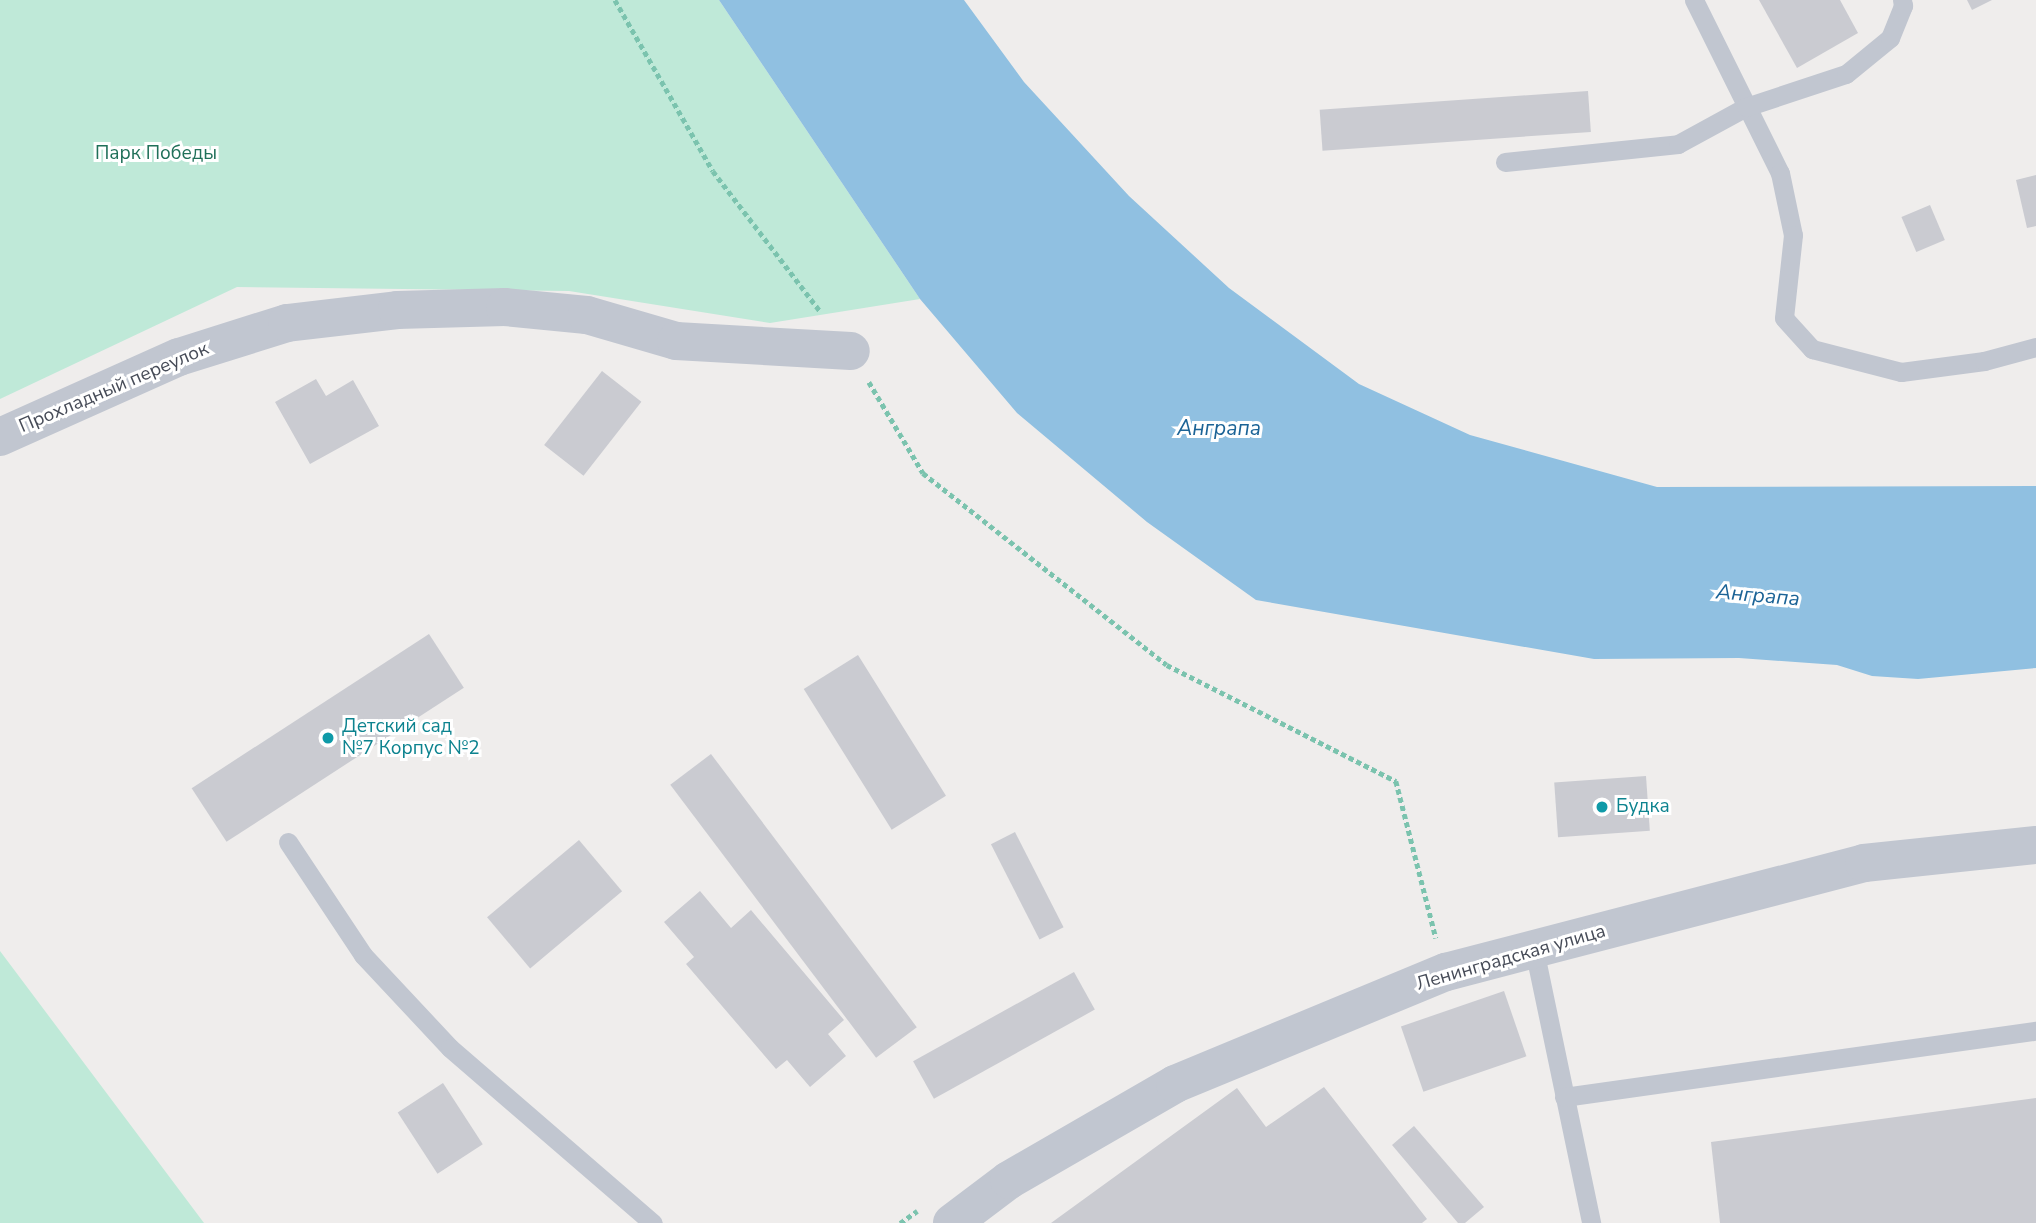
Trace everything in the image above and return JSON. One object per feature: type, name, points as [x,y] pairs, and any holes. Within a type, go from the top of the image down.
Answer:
[{"type":"street","name":"Прохладный переулок","points":[[0,437],[179,356],[288,323],[397,310],[518,308],[587,315],[676,341],[851,351]]},
{"type":"street","name":"Ленинградская улица","points":[[952,1223],[1010,1180],[1175,1084],[1446,972],[1864,863],[2036,845]]},
{"type":"lane","points":[[1694,0],[1780,173],[1793,235],[1784,318],[1812,349],[1900,372],[1984,362],[2036,347]]},
{"type":"lane","points":[[1505,162],[1678,144],[1746,107],[1846,74],[1890,38],[1903,6],[1902,0]]},
{"type":"lane","points":[[288,842],[363,956],[450,1048],[653,1223]]},
{"type":"lane","points":[[1534,949],[1591,1223]]},
{"type":"lane","points":[[1564,1097],[2036,1031]]},
{"type":"path","points":[[615,0],[713,172],[851,351],[923,473],[1167,665],[1396,781],[1437,943]]},
{"type":"green space","name":"Парк Победы","points":[[0,0],[719,0],[920,299],[770,323],[569,291],[237,287],[0,399]]},
{"type":"green space","points":[[0,951],[204,1223],[0,1223]]},
{"type":"water","name":"Анграпа","points":[[719,0],[964,0],[1024,82],[1129,196],[1229,288],[1359,384],[1470,435],[1657,487],[2036,486],[2036,668],[1918,679],[1872,676],[1837,665],[1739,658],[1594,659],[1256,600],[1147,522],[1017,413],[920,299]]},
{"type":"building","points":[[1759,0],[1840,0],[1858,33],[1797,68]]},
{"type":"building","points":[[1967,0],[1992,0],[1972,10]]},
{"type":"building","points":[[1588,91],[1591,132],[1323,151],[1320,110]]},
{"type":"building","points":[[2036,175],[2036,226],[2027,228],[2016,180]]},
{"type":"building","points":[[1930,205],[1945,240],[1916,252],[1901,217]]},
{"type":"building","points":[[602,371],[641,402],[584,476],[544,445]]},
{"type":"building","points":[[316,379],[326,396],[353,380],[379,426],[310,464],[275,402]]},
{"type":"building","name":"Детский сад №7 Корпус №2","points":[[429,634],[464,688],[227,842],[192,788]]},
{"type":"building","points":[[858,655],[946,796],[892,830],[804,689]]},
{"type":"building","points":[[711,754],[917,1027],[876,1058],[670,785]]},
{"type":"building","name":"Будка","points":[[1646,776],[1650,831],[1558,837],[1554,782]]},
{"type":"building","points":[[1015,832],[1064,927],[1040,940],[991,844]]},
{"type":"building","points":[[579,840],[622,891],[530,968],[487,917]]},
{"type":"building","points":[[700,891],[731,928],[751,910],[844,1020],[828,1034],[846,1056],[810,1087],[787,1060],[776,1069],[686,964],[694,957],[664,922]]},
{"type":"building","points":[[1074,972],[1095,1010],[934,1099],[913,1061]]},
{"type":"building","points":[[1504,991],[1526,1056],[1423,1092],[1401,1026]]},
{"type":"building","points":[[443,1083],[483,1144],[437,1174],[398,1112]]},
{"type":"building","points":[[1324,1087],[1427,1219],[1422,1223],[1051,1223],[1237,1088],[1266,1127]]},
{"type":"building","points":[[2036,1098],[2036,1223],[1720,1223],[1711,1142]]},
{"type":"building","points":[[1414,1126],[1484,1207],[1465,1223],[1458,1223],[1392,1145]]},
{"type":"place","name":"Детский сад №7 Корпус №2","points":[[328,738]]},
{"type":"place","name":"Будка","points":[[1602,807]]}]
